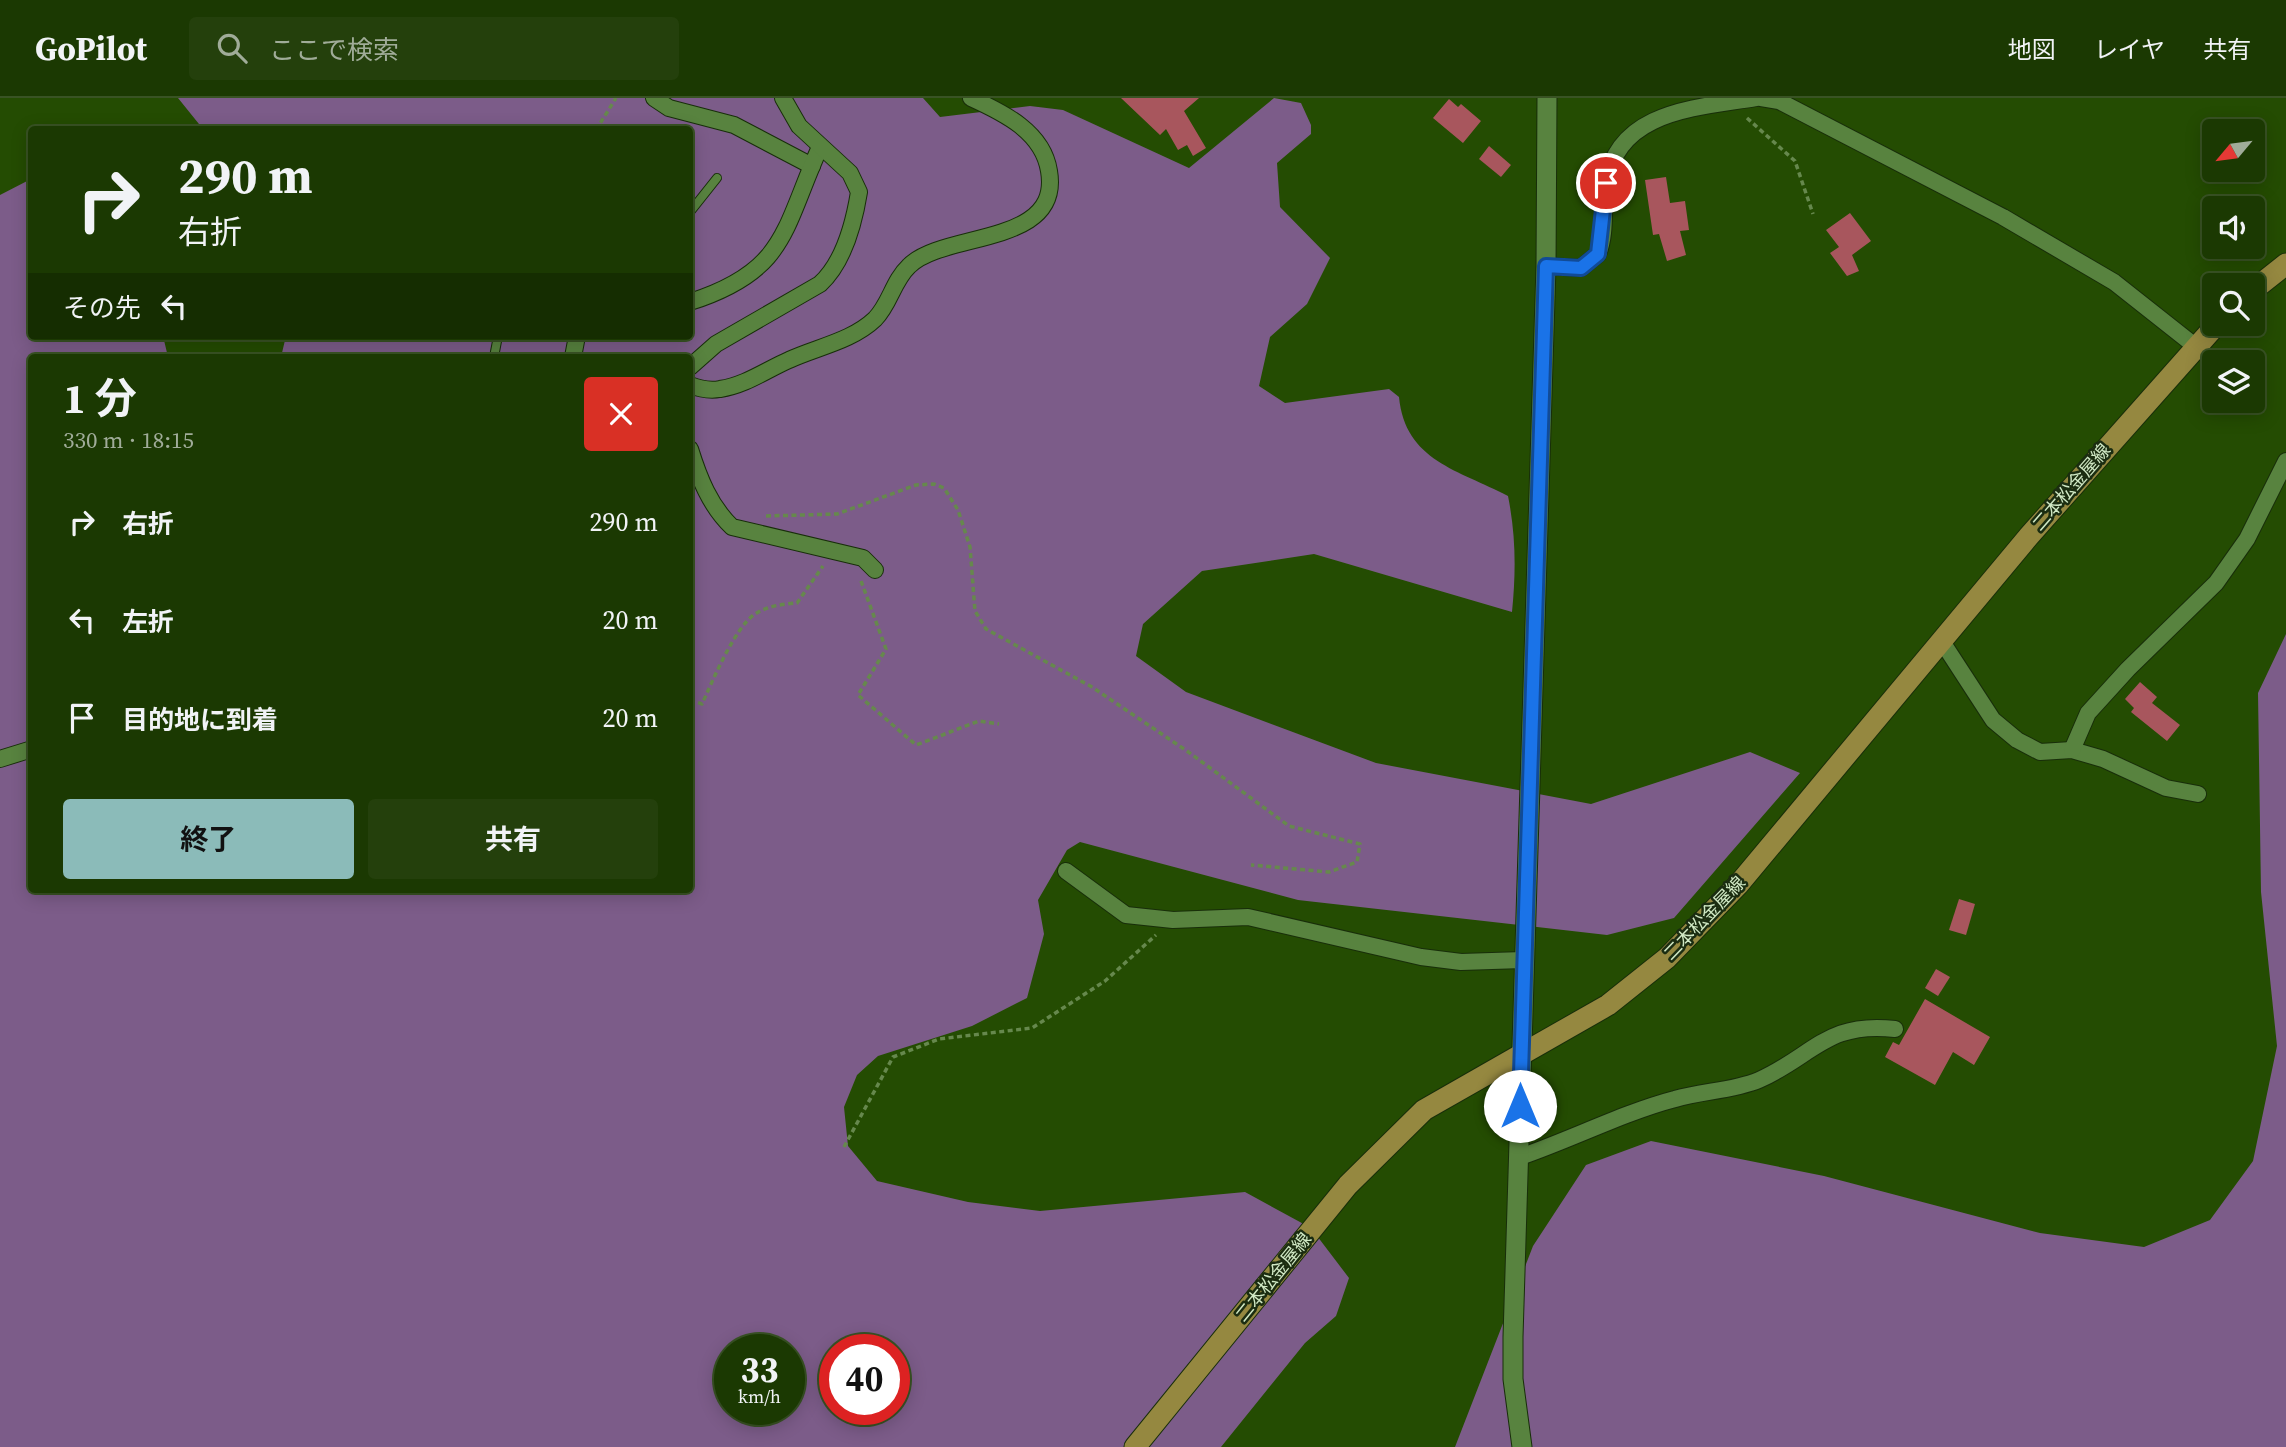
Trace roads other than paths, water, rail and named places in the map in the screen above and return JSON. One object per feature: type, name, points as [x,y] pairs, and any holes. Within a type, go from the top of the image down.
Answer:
[{"type":"main road","points":[[2265,281],[2286,264]]},
{"type":"main road","name":"二本松金屋線","points":[[1135,1447],[1348,1185],[1380,1151],[1424,1110],[1608,1004],[1667,958],[1738,885],[1941,640],[2204,336]]},
{"type":"street","points":[[654,98],[670,108],[734,125],[812,166]]},
{"type":"street","points":[[693,364],[716,344],[820,284],[831,272],[846,241],[859,192],[850,173],[799,126],[783,98]]},
{"type":"street","points":[[693,386],[711,390],[735,386],[854,334],[876,318],[903,271],[917,259],[995,236],[1046,204],[1050,187],[1049,167],[1042,148],[1016,122],[971,98]]},
{"type":"street","points":[[1522,1447],[1513,1380],[1520,1157],[1519,1056],[1546,266],[1547,98]]},
{"type":"street","points":[[1546,266],[1581,268],[1598,254],[1606,183],[1612,162],[1637,129],[1650,121],[1686,108],[1759,98],[1779,101],[2025,230],[2114,282],[2194,345]]},
{"type":"street","points":[[693,301],[745,279],[763,265],[790,226],[820,147]]},
{"type":"street","points":[[693,457],[720,517],[732,527],[769,538],[810,544],[832,553],[863,558],[874,570]]},
{"type":"street","points":[[2072,750],[2088,713],[2216,583],[2247,539],[2286,461]]},
{"type":"street","points":[[1941,640],[1993,720],[2017,740],[2040,752],[2072,750],[2104,759],[2166,788],[2198,793]]},
{"type":"street","points":[[0,759],[28,750]]},
{"type":"street","points":[[1066,871],[1126,915],[1173,920],[1248,917],[1422,957],[1461,962],[1523,960]]},
{"type":"street","points":[[1520,1157],[1674,1099],[1758,1080],[1820,1041],[1850,1029],[1869,1026],[1895,1029]]},
{"type":"lane","points":[[693,209],[717,178]]}]
